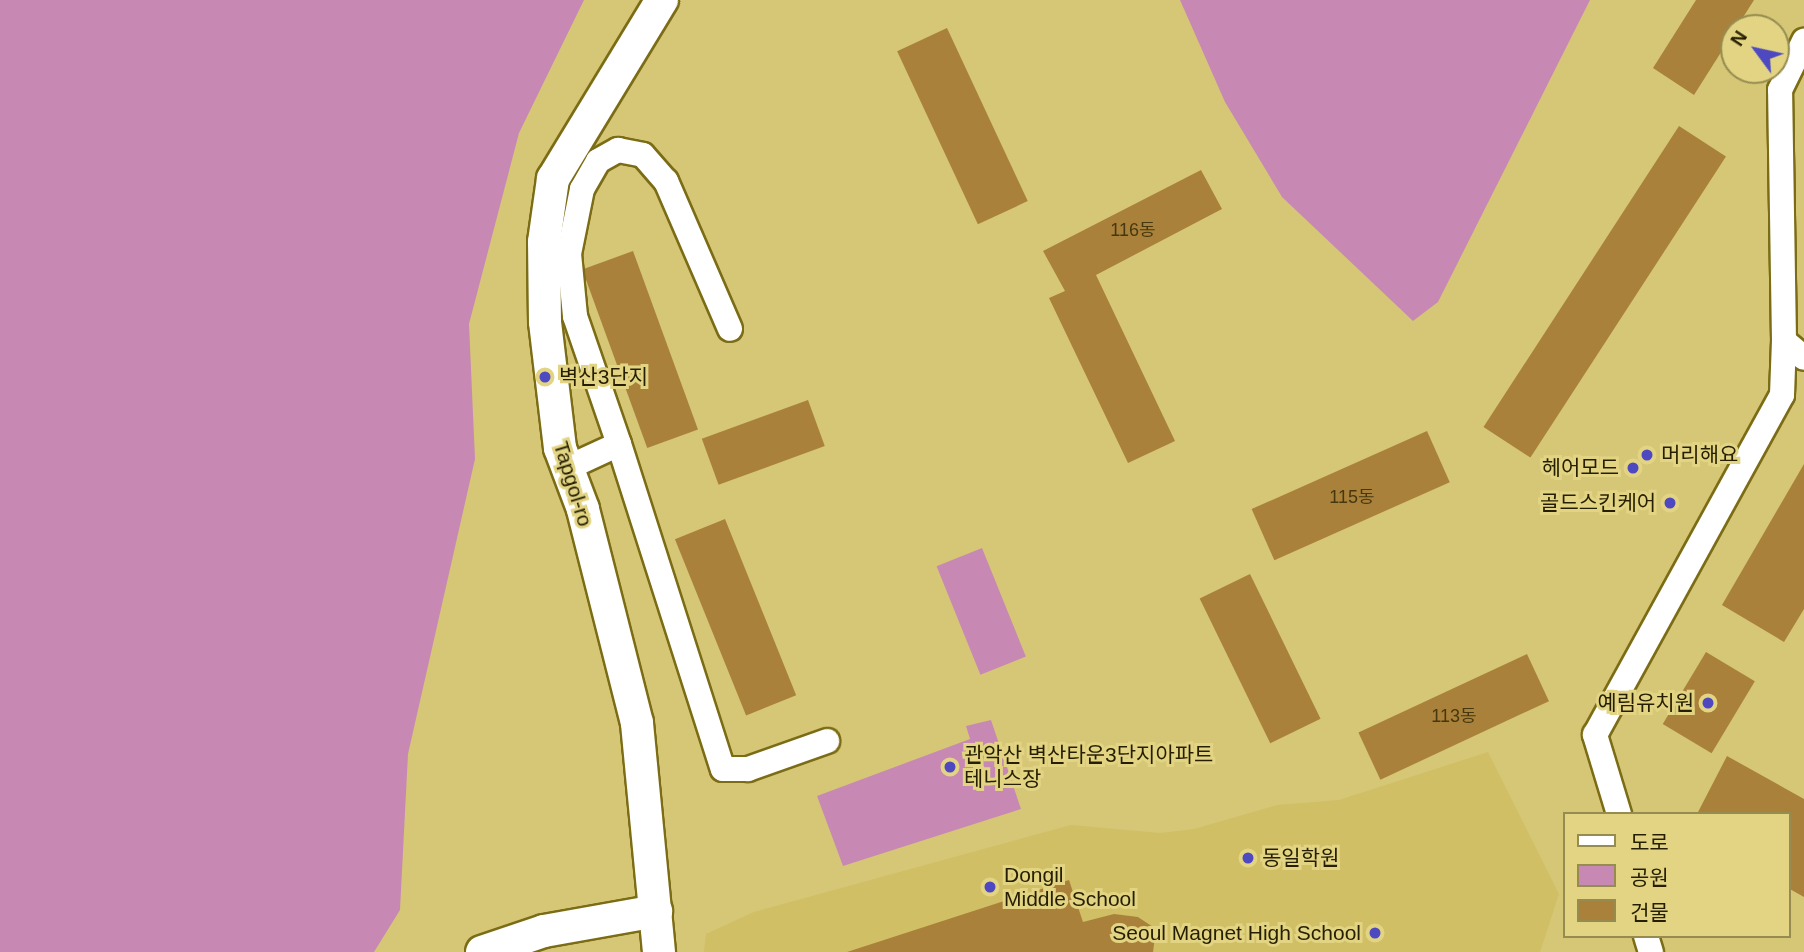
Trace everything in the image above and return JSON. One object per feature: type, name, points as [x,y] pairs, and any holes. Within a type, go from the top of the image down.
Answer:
[{"type":"street","name":"Tapgol-ro","points":[[659,952],[636,723],[567,468],[545,322],[544,242],[553,178],[662,0]]},
{"type":"street","points":[[1618,812],[1595,735],[1782,394],[1784,341],[1780,90],[1804,41]]},
{"type":"street","points":[[730,328],[666,181],[643,155],[618,150],[598,161],[582,189],[569,254],[575,316],[723,769],[748,769],[827,741]]},
{"type":"street","points":[[1784,341],[1804,358]]},
{"type":"street","points":[[567,468],[619,444]]},
{"type":"street","points":[[482,952],[544,931],[656,911]]},
{"type":"shaded area","name":"동일학원","points":[[1488,752],[1559,894],[1540,952],[704,952],[706,934],[754,912],[1071,825],[1160,833],[1194,829],[1277,805],[1339,800]]},
{"type":"green space","points":[[0,0],[584,0],[519,133],[469,324],[475,459],[408,754],[400,910],[374,952],[0,952]]},
{"type":"green space","points":[[1180,0],[1590,0],[1438,302],[1413,321],[1282,197],[1225,102]]},
{"type":"green space","points":[[982,548],[1026,656],[980,675],[937,566]]},
{"type":"green space","name":"관악산 벽산타운3단지아파트 테니스장","points":[[991,720],[1021,809],[843,866],[817,796],[970,739],[966,726]]},
{"type":"building","points":[[1696,0],[1754,0],[1745,14],[1720,14],[1720,54],[1694,95],[1653,68]]},
{"type":"building","points":[[947,28],[1028,201],[978,224],[897,51]]},
{"type":"building","points":[[1679,126],[1726,156],[1530,458],[1483,427]]},
{"type":"building","points":[[1201,170],[1222,209],[1096,275],[1175,441],[1128,463],[1049,298],[1065,291],[1043,251]]},
{"type":"building","points":[[633,251],[698,430],[647,448],[582,269]]},
{"type":"building","points":[[808,400],[825,446],[719,485],[702,439]]},
{"type":"building","points":[[1427,431],[1450,482],[1274,560],[1252,509]]},
{"type":"building","points":[[1804,464],[1804,609],[1784,642],[1722,605]]},
{"type":"building","points":[[725,519],[796,695],[746,715],[675,539]]},
{"type":"building","points":[[1250,574],[1321,719],[1270,743],[1200,599]]},
{"type":"building","name":"예림유치원","points":[[1706,652],[1755,681],[1712,753],[1663,724]]},
{"type":"building","points":[[1527,654],[1549,701],[1380,780],[1358,733]]},
{"type":"building","points":[[1727,756],[1804,799],[1804,897],[1790,889],[1790,812],[1698,812]]},
{"type":"building","points":[[1069,880],[1083,922],[1114,914],[1138,917],[1156,929],[1153,952],[847,952]]},
{"type":"place","name":"벽산3단지","points":[[545,377]]},
{"type":"place","name":"머리해요","points":[[1647,455]]},
{"type":"place","name":"헤어모드","points":[[1633,468]]},
{"type":"place","name":"골드스킨케어","points":[[1670,503]]},
{"type":"place","name":"예림유치원","points":[[1708,703]]},
{"type":"place","name":"관악산 벽산타운3단지아파트 테니스장","points":[[950,767]]},
{"type":"place","name":"동일학원","points":[[1248,858]]},
{"type":"place","name":"Dongil Middle School","points":[[990,887]]},
{"type":"place","name":"Seoul Magnet High School","points":[[1375,933]]}]
